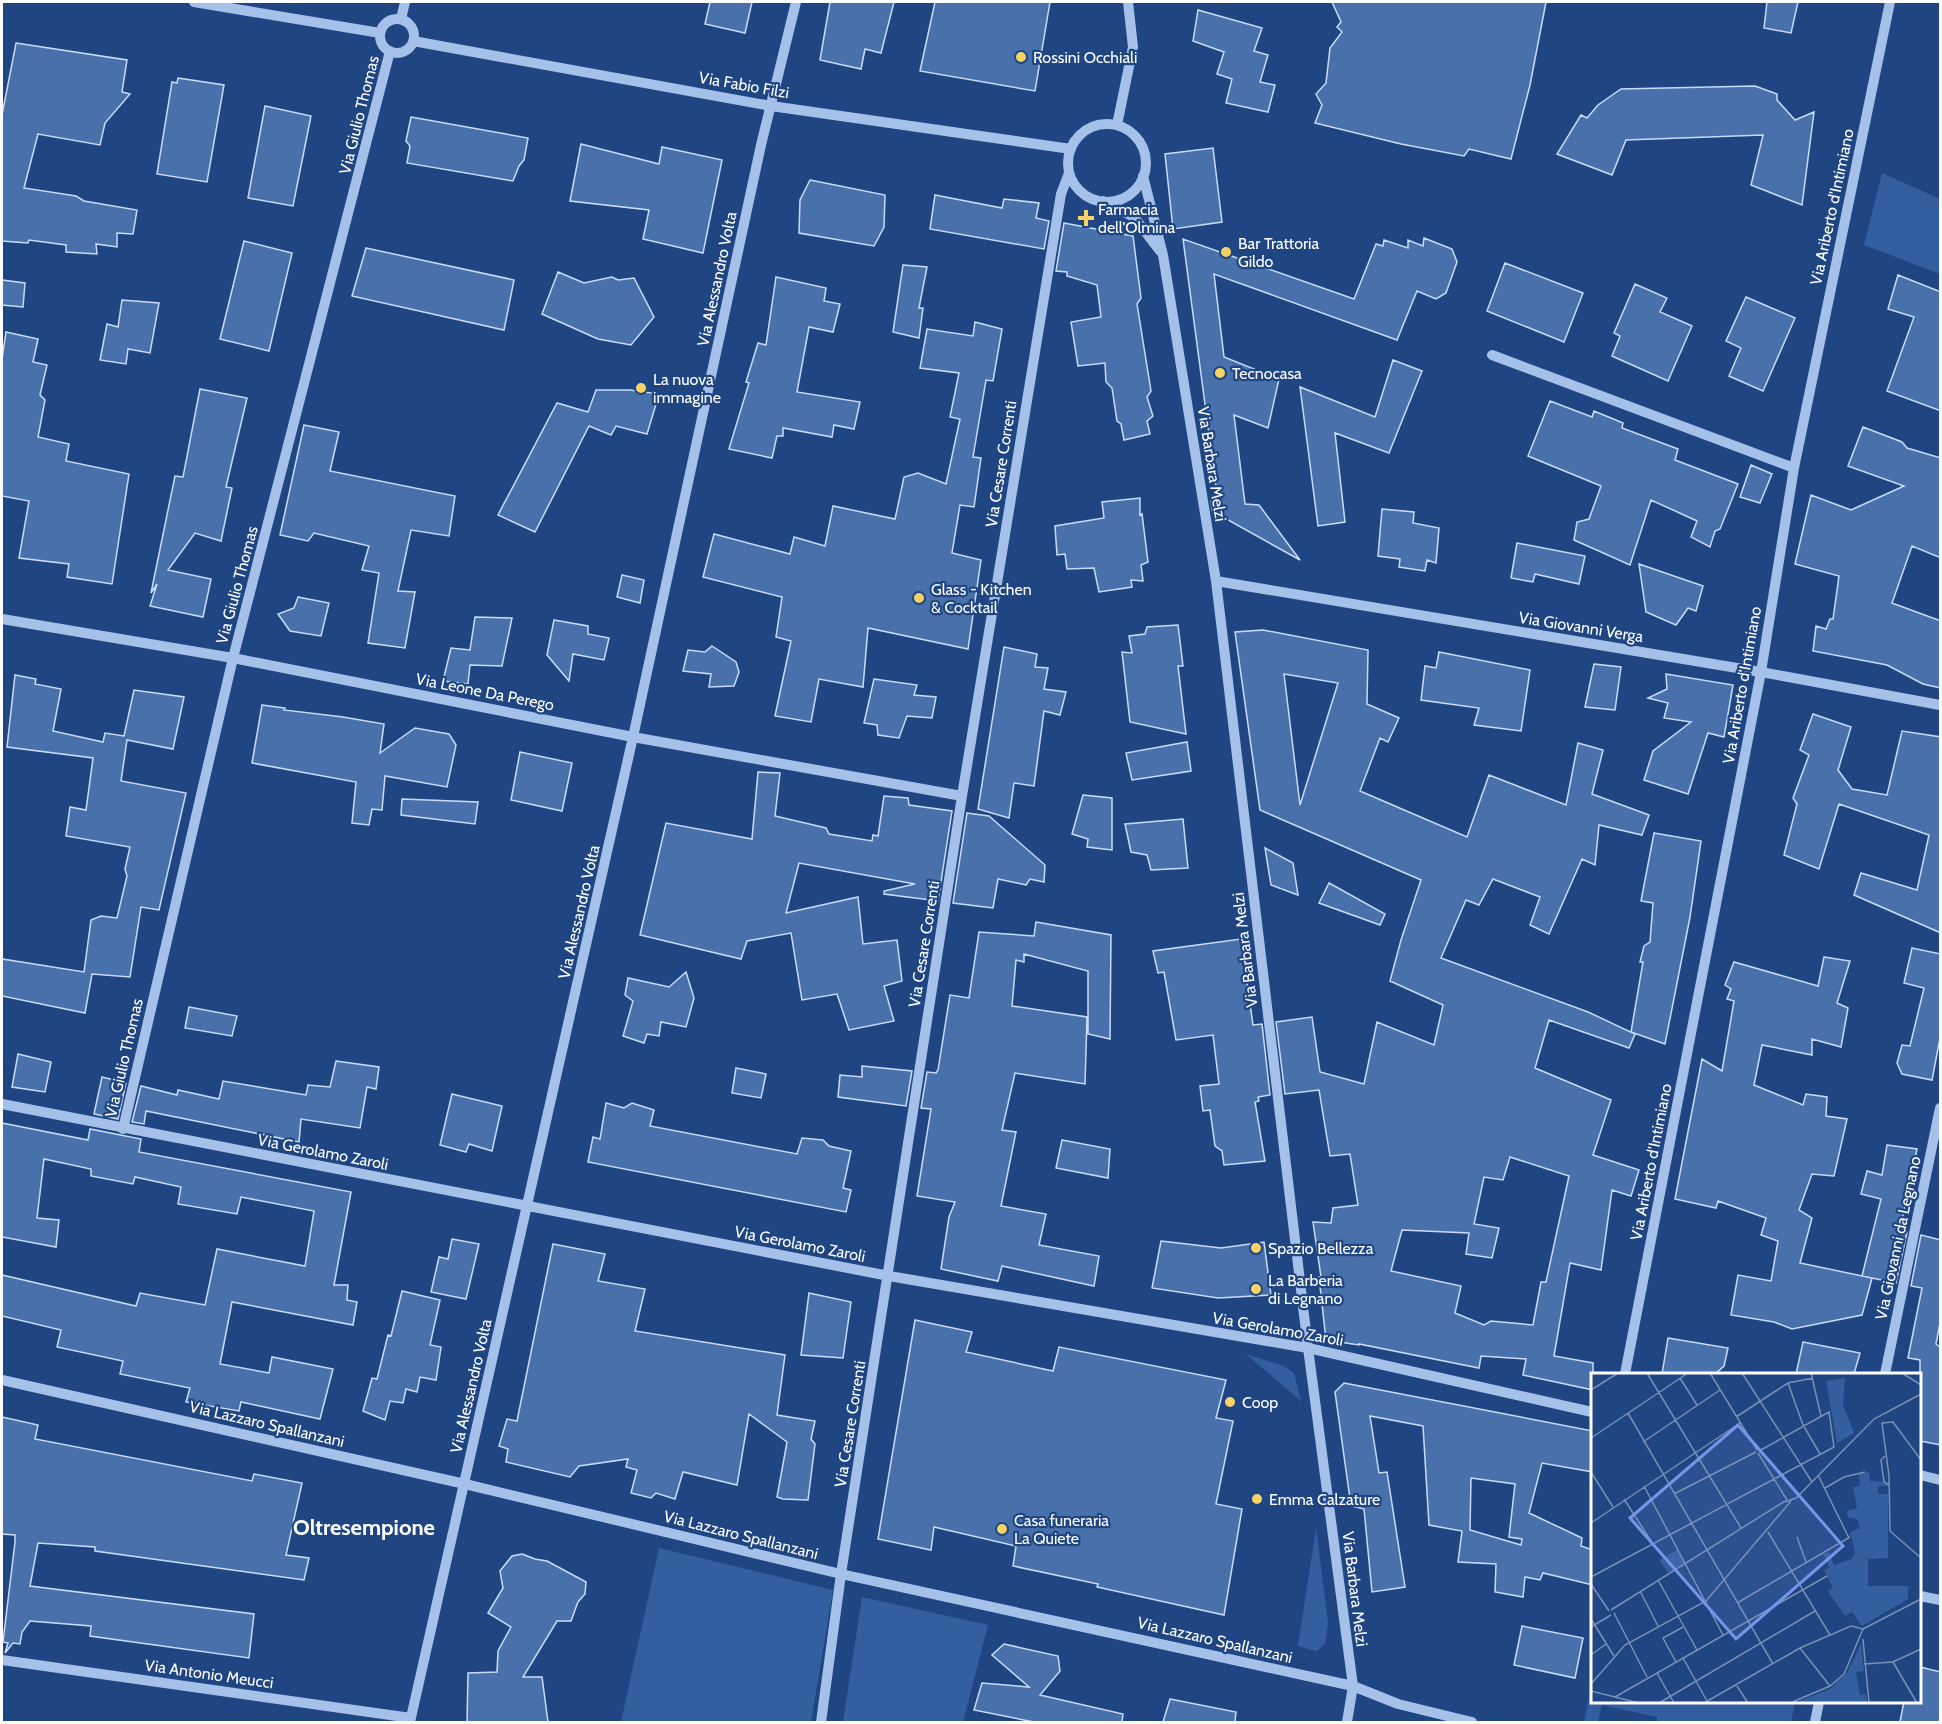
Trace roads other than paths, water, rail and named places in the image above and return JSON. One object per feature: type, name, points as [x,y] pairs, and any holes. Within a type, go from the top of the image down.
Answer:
[{"type":"street","points":[[194,2],[380,33]]},
{"type":"street","points":[[401,19],[405,2]]},
{"type":"street","name":"Via Alessandro Volta","points":[[411,1720],[796,2]]},
{"type":"street","points":[[1128,2],[1133,47],[1117,125],[1106,124],[1084,131],[1076,139],[1071,149],[1068,160],[1069,173],[1074,184],[1082,193],[1103,201],[1117,200],[1128,195],[1137,187],[1143,176]]},
{"type":"street","name":"Via Ariberto d'Intimiano","points":[[1625,1373],[1761,672],[1794,468],[1890,2]]},
{"type":"street","points":[[401,19],[406,21],[413,30],[413,41],[407,50],[390,51],[382,44],[380,33],[382,27],[390,20],[401,19]]},
{"type":"street","name":"Via Fabio Filzi","points":[[413,41],[771,106],[1071,149]]},
{"type":"street","name":"Via Giulio Thomas","points":[[123,1129],[233,658],[390,51]]},
{"type":"street","name":"Via Barbara Melzi","points":[[1117,125],[1136,137],[1142,146],[1145,161],[1143,176],[1163,255],[1216,581],[1308,1348],[1353,1686],[1347,1722]]},
{"type":"street","name":"Via Cesare Correnti","points":[[821,1722],[841,1574],[962,795],[1060,194],[1069,173]]},
{"type":"street","points":[[1103,201],[1134,217],[1163,255]]},
{"type":"street","points":[[1492,355],[1794,468]]},
{"type":"street","name":"Via Giovanni Verga","points":[[1216,581],[1761,672],[1941,705]]},
{"type":"street","name":"Via Leone Da Perego","points":[[2,619],[233,658],[633,737],[962,795]]},
{"type":"street","name":"Via Gerolamo Zaroli","points":[[2,1104],[889,1276],[1308,1348],[1591,1412]]},
{"type":"street","name":"Via Giovanni da Legnano","points":[[1886,1373],[1941,1108]]},
{"type":"street","name":"Via Lazzaro Spallanzani","points":[[2,1380],[465,1484],[841,1574],[1353,1686],[1398,1704],[1472,1722]]},
{"type":"street","points":[[1921,1475],[1941,1480]]},
{"type":"street","points":[[1921,1596],[1941,1600]]},
{"type":"street","name":"Via Antonio Meucci","points":[[2,1660],[411,1720]]},
{"type":"street","points":[[1815,1722],[1819,1703]]},
{"type":"place","name":"Rossini Occhiali","points":[[1021,57]]},
{"type":"place","name":"Farmacia dell'Olmina","points":[[1086,218]]},
{"type":"place","name":"Bar Trattoria Gildo","points":[[1226,252]]},
{"type":"place","name":"Tecnocasa","points":[[1220,373]]},
{"type":"place","name":"La nuova immagine","points":[[641,388]]},
{"type":"place","name":"Glass - Kitchen & Cocktail","points":[[919,598]]},
{"type":"place","name":"Spazio Bellezza","points":[[1256,1248]]},
{"type":"place","name":"La Barberia di Legnano","points":[[1256,1289]]},
{"type":"place","name":"Coop","points":[[1230,1402]]},
{"type":"place","name":"Emma Calzature","points":[[1257,1499]]},
{"type":"place","name":"Casa funeraria La Quiete","points":[[1002,1529]]},
{"type":"district","name":"Oltresempione","points":[[364,1527]]}]
